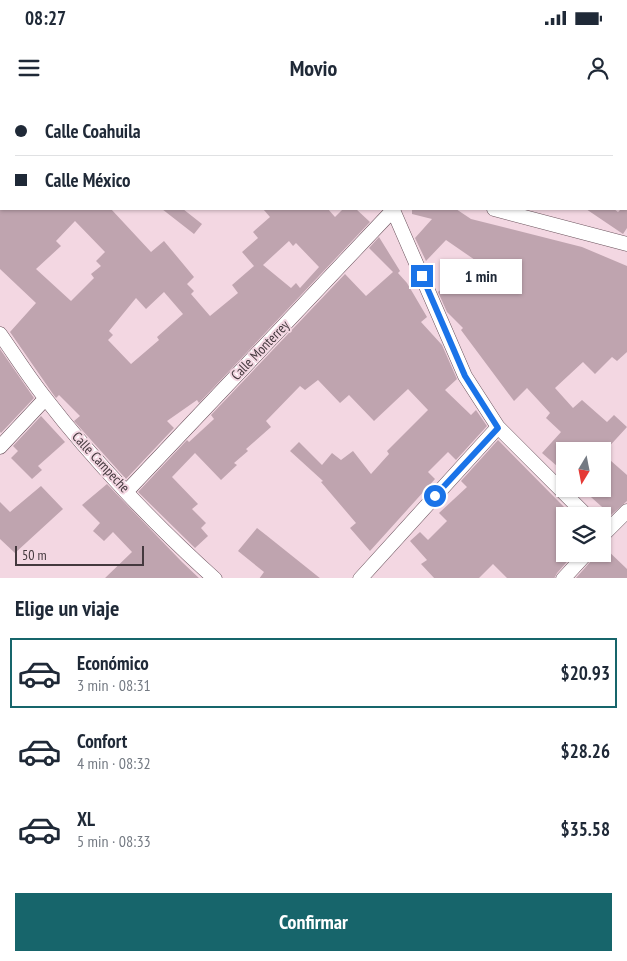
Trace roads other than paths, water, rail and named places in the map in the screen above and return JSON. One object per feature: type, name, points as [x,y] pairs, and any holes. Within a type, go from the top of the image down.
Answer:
[{"type":"street","points":[[394,210],[465,376],[498,428],[578,507]]},
{"type":"street","name":"Calle Monterrey","points":[[127,491],[394,210]]},
{"type":"street","points":[[498,210],[627,244]]},
{"type":"street","name":"Calle Campeche","points":[[0,334],[45,399],[80,440],[127,491],[214,578]]},
{"type":"street","points":[[0,447],[45,399]]},
{"type":"street","points":[[360,578],[498,428]]},
{"type":"street","points":[[611,528],[624,519]]},
{"type":"street","points":[[563,578],[578,562]]}]
